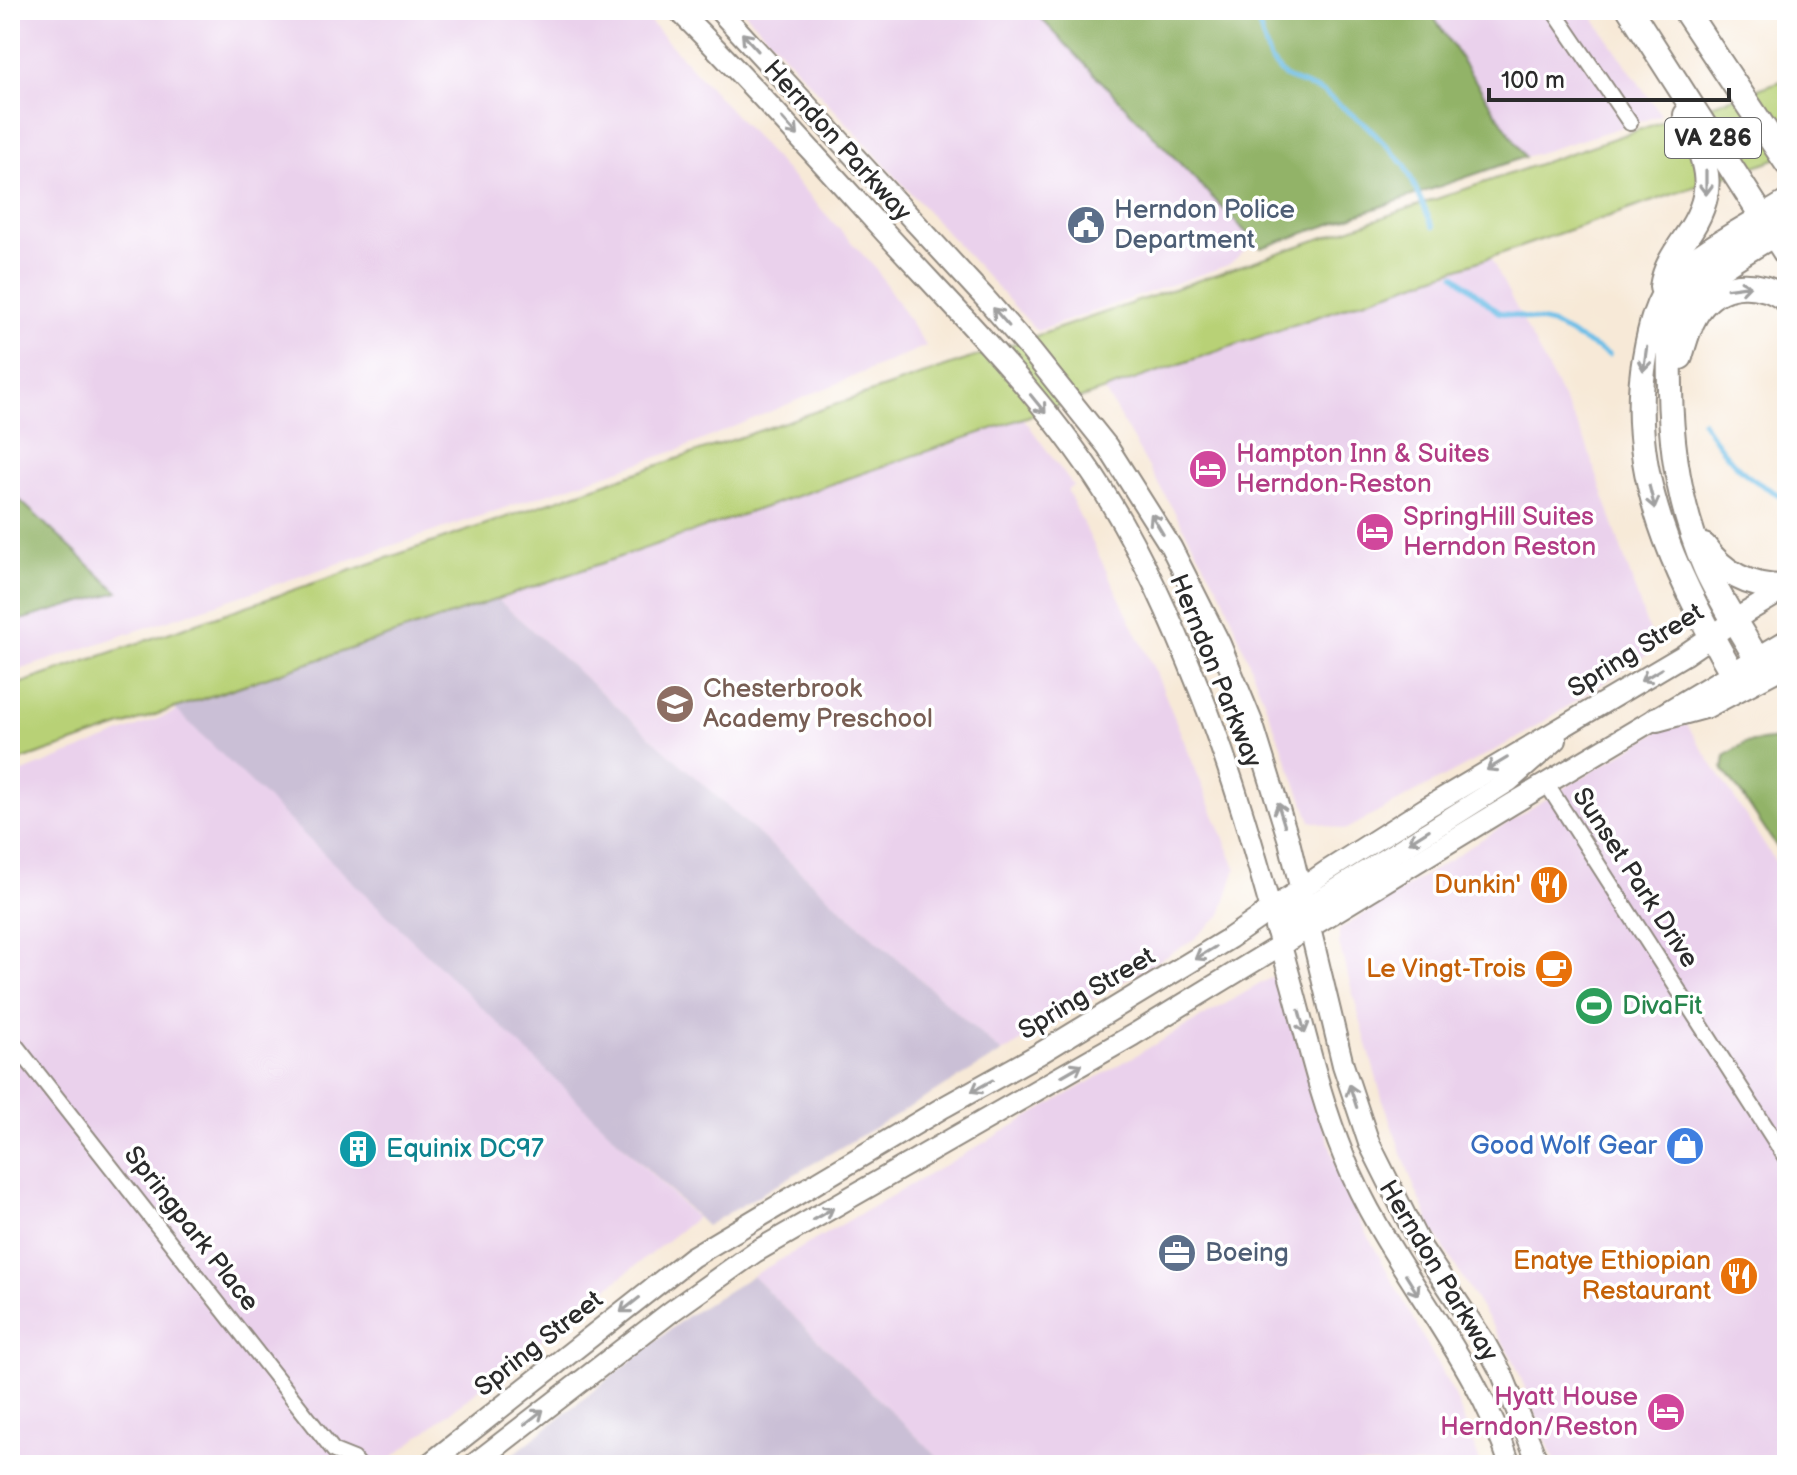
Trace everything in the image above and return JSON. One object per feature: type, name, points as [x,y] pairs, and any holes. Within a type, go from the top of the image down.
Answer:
[{"type":"highway","name":"VA 286","points":[[1630,10],[1778,234]]},
{"type":"highway","name":"VA 286","points":[[1685,10],[1787,163]]},
{"type":"highway","points":[[1662,58],[1706,166],[1708,190],[1701,215],[1665,271],[1660,301],[1650,328],[1641,393],[1642,446],[1665,543],[1710,636],[1733,674]]},
{"type":"highway","points":[[1757,659],[1706,568],[1691,525],[1674,453],[1670,391],[1672,330],[1685,299],[1715,273],[1778,234],[1787,203]]},
{"type":"highway","points":[[1660,301],[1680,273],[1778,234]]},
{"type":"highway","points":[[1670,391],[1690,327],[1709,299],[1729,288],[1757,285],[1787,300]]},
{"type":"highway","points":[[1691,525],[1713,558],[1728,573],[1757,584],[1787,587]]},
{"type":"highway","points":[[1657,719],[1705,706],[1787,663]]},
{"type":"main road","name":"Herndon Parkway","points":[[678,10],[748,80],[973,328],[1043,410],[1102,489],[1136,551],[1200,692],[1228,768],[1317,1080],[1346,1161],[1394,1255],[1479,1391],[1510,1465]]},
{"type":"main road","name":"Herndon Parkway","points":[[719,10],[992,307],[1069,396],[1122,469],[1184,571],[1230,665],[1260,749],[1289,841],[1343,1065],[1375,1156],[1421,1247],[1502,1374],[1539,1465]]},
{"type":"main road","name":"Spring Street","points":[[473,1465],[672,1311],[755,1252],[906,1166],[1276,928],[1479,775],[1787,587]]},
{"type":"main road","name":"Spring Street","points":[[428,1465],[692,1257],[1230,938],[1276,928],[1305,909],[1546,783],[1787,640]]},
{"type":"street","points":[[1553,10],[1630,123]]},
{"type":"street","name":"Sunset Park Drive","points":[[1546,783],[1787,1160]]},
{"type":"street","name":"Springpark Place","points":[[10,1038],[334,1458],[354,1459],[359,1465]]},
{"type":"shaded area","points":[[11,10],[634,10],[648,20],[876,269],[926,346],[681,449],[10,673],[10,623],[117,592],[10,491]]},
{"type":"shaded area","points":[[743,10],[1062,10],[1286,217],[1228,265],[1037,331]]},
{"type":"shaded area","points":[[1429,10],[1588,10],[1661,115],[1525,157]]},
{"type":"shaded area","points":[[1489,255],[1586,443],[1655,650],[1521,736],[1345,830],[1311,821],[1223,596],[1103,388]]},
{"type":"shaded area","points":[[1022,416],[1073,486],[1067,490],[1157,675],[1236,868],[1221,915],[1192,941],[1002,1053],[496,598]]},
{"type":"shaded area","points":[[496,598],[1002,1053],[706,1226],[174,708]]},
{"type":"shaded area","points":[[185,708],[696,1218],[383,1465],[10,1465],[10,777]]},
{"type":"shaded area","points":[[1687,725],[1787,880],[1787,1465],[1556,1465],[1514,1361],[1433,1230],[1414,1186],[1384,1105],[1339,944],[1339,930],[1664,728]]},
{"type":"shaded area","points":[[1279,973],[1346,1195],[1455,1396],[1481,1465],[946,1465],[752,1276]]},
{"type":"shaded area","points":[[752,1276],[946,1465],[500,1465],[686,1317]]},
{"type":"green space","points":[[1033,10],[1429,10],[1525,157],[1261,248]]},
{"type":"green space","points":[[1787,79],[1787,155],[10,764],[10,687]]},
{"type":"green space","points":[[10,491],[118,592],[10,623]]},
{"type":"green space","points":[[1787,738],[1787,860],[1723,770],[1725,756],[1745,743]]},
{"type":"waterway","points":[[1254,10],[1270,60],[1285,77],[1323,92],[1366,125],[1405,165],[1433,227]]},
{"type":"waterway","points":[[1455,275],[1498,312],[1552,324],[1609,355]]},
{"type":"waterway","points":[[1702,421],[1739,468],[1787,502]]},
{"type":"place","name":"Herndon Police Department","points":[[1086,225]]},
{"type":"place","name":"Hampton Inn & Suites Herndon-Reston","points":[[1208,469]]},
{"type":"place","name":"SpringHill Suites Herndon Reston","points":[[1375,532]]},
{"type":"place","name":"Chesterbrook Academy Preschool","points":[[675,704]]},
{"type":"place","name":"Dunkin'","points":[[1549,885]]},
{"type":"place","name":"Le Vingt-Trois","points":[[1554,969]]},
{"type":"place","name":"DivaFit","points":[[1594,1006]]},
{"type":"place","name":"Good Wolf Gear","points":[[1685,1146]]},
{"type":"place","name":"Equinix DC97","points":[[358,1149]]},
{"type":"place","name":"Boeing","points":[[1177,1253]]},
{"type":"place","name":"Enatye Ethiopian Restaurant","points":[[1739,1276]]},
{"type":"place","name":"Hyatt House Herndon/Reston","points":[[1666,1412]]}]
